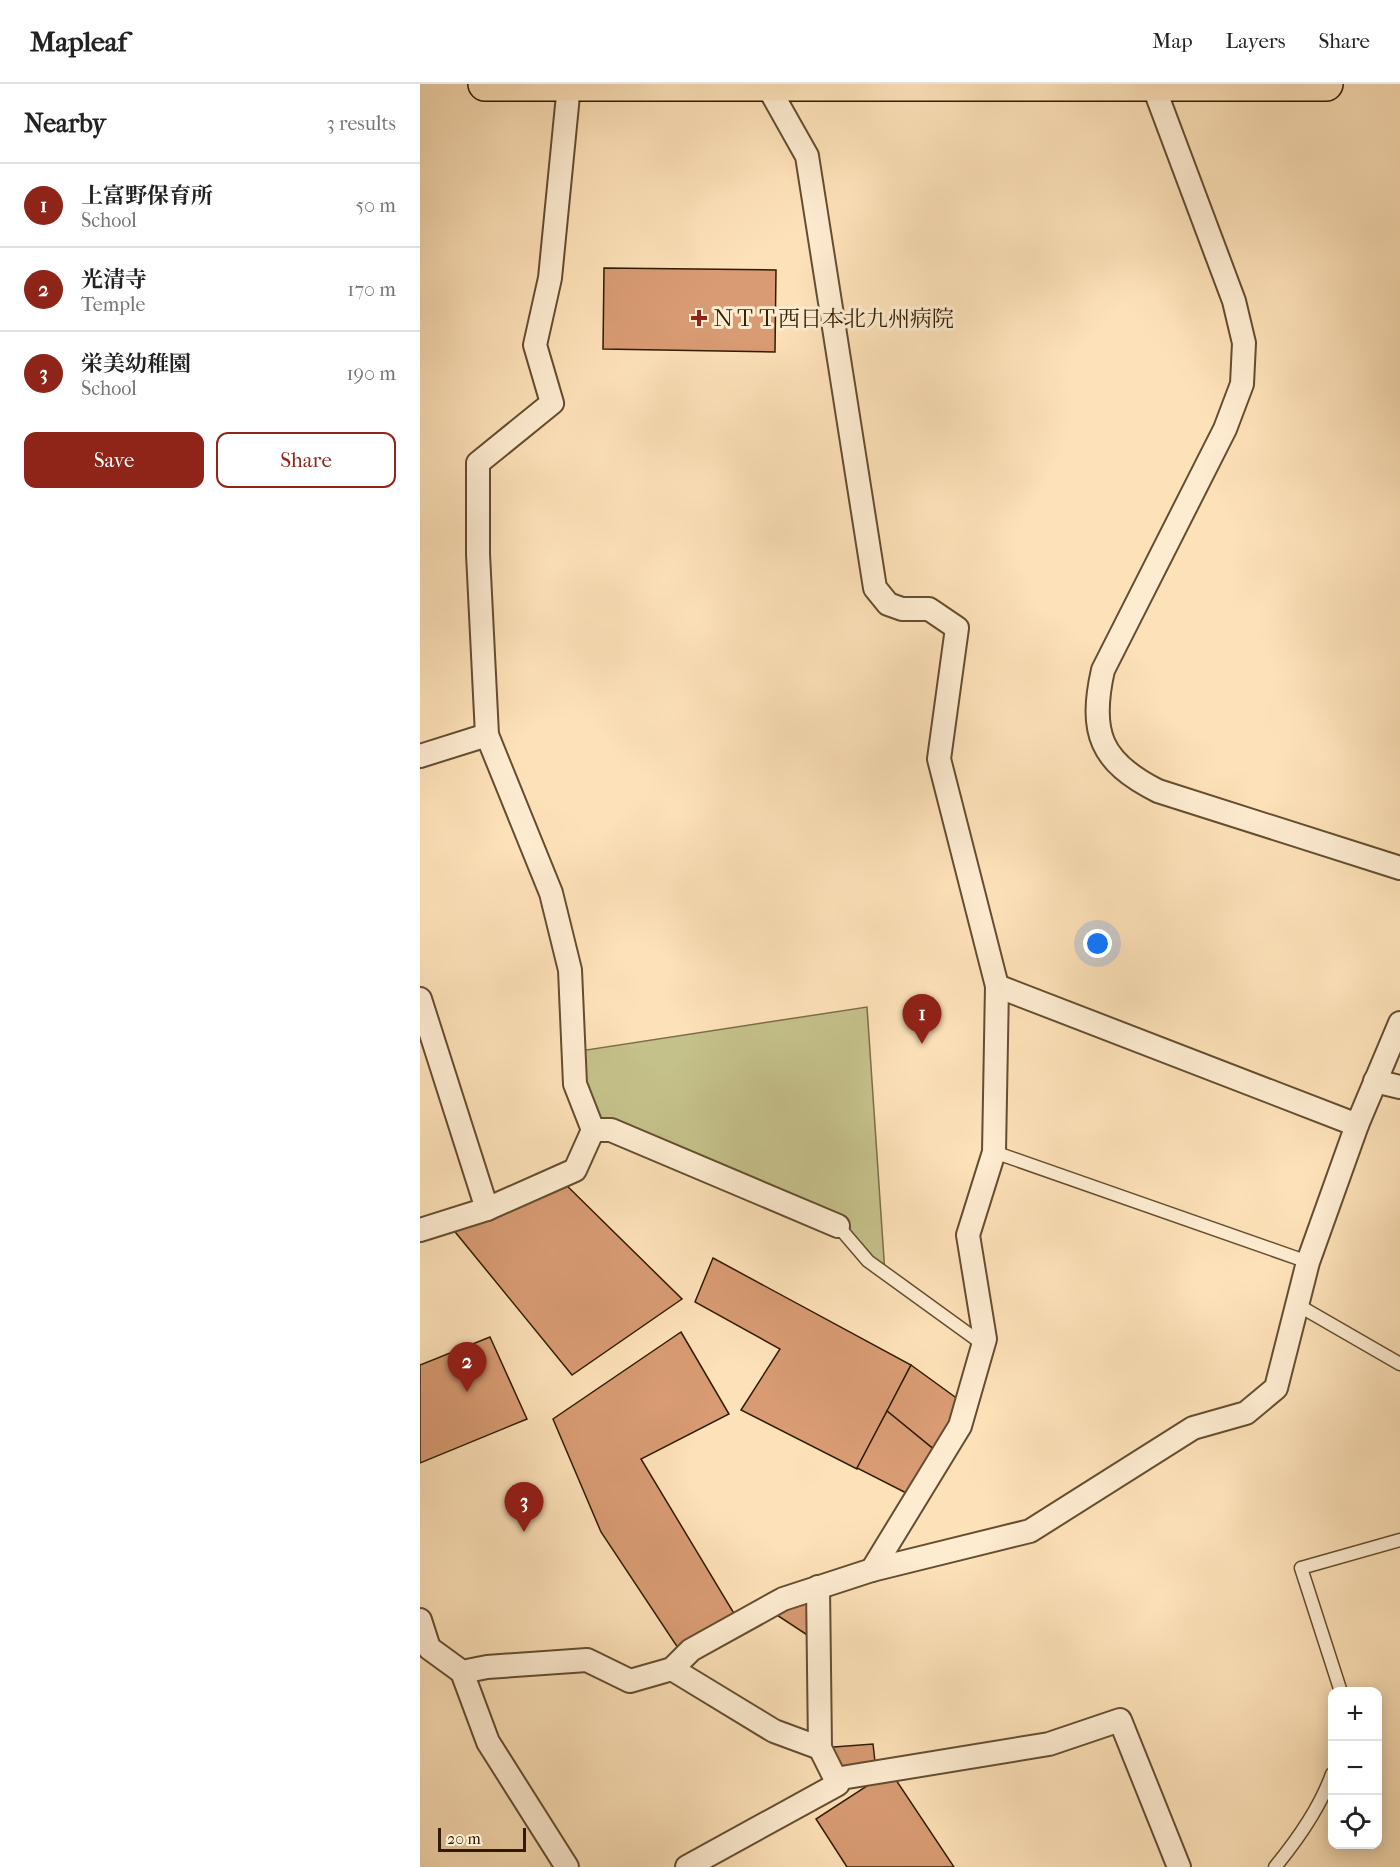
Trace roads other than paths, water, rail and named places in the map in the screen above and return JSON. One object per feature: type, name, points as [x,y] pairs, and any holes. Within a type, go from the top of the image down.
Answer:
[{"type":"highway","points":[[485,84],[1326,84]]},
{"type":"street","points":[[766,84],[807,156],[875,588],[888,604],[902,609],[929,609],[957,628],[939,759],[997,986],[994,1152],[968,1235],[985,1339],[984,1346],[960,1426],[872,1570]]},
{"type":"street","points":[[420,1230],[487,1209],[574,1170],[593,1130],[575,1084],[570,970],[551,893],[487,735],[478,554],[478,463],[552,403],[535,345],[550,278],[569,85]]},
{"type":"street","points":[[1153,85],[1234,301],[1244,343],[1242,384],[1225,429],[1103,670],[1095,704],[1099,729],[1110,755],[1131,777],[1158,790],[1400,868]]},
{"type":"street","points":[[420,756],[487,735]]},
{"type":"street","points":[[997,986],[1357,1125]]},
{"type":"street","points":[[420,999],[487,1209]]},
{"type":"street","points":[[462,1672],[487,1667],[587,1660],[630,1681],[672,1669],[700,1644],[783,1599],[872,1570],[1030,1531],[1193,1428],[1246,1413],[1276,1388],[1308,1262],[1357,1125],[1400,1023]]},
{"type":"street","points":[[1375,1081],[1400,1088]]},
{"type":"street","points":[[593,1130],[611,1130],[838,1226]]},
{"type":"street","points":[[687,1867],[838,1784],[820,1748],[819,1587]]},
{"type":"street","points":[[420,1620],[424,1650],[462,1672],[488,1742],[567,1867]]},
{"type":"street","points":[[672,1669],[774,1731],[820,1748]]},
{"type":"street","points":[[836,1779],[1049,1744],[1120,1720],[1179,1867]]},
{"type":"lane","points":[[994,1152],[1308,1262]]},
{"type":"lane","points":[[838,1226],[868,1261],[984,1346]]},
{"type":"lane","points":[[1296,1304],[1400,1364]]},
{"type":"lane","points":[[1339,1687],[1301,1568],[1400,1540]]},
{"type":"lane","points":[[1275,1867],[1292,1847],[1320,1801],[1328,1783]]},
{"type":"place","name":"ＮＴＴ西日本北九州病院","points":[[699,318]]},
{"type":"place","name":"上富野保育所","points":[[922,1044]]},
{"type":"place","name":"光清寺","points":[[467,1392]]},
{"type":"place","name":"栄美幼稚園","points":[[524,1532]]}]
